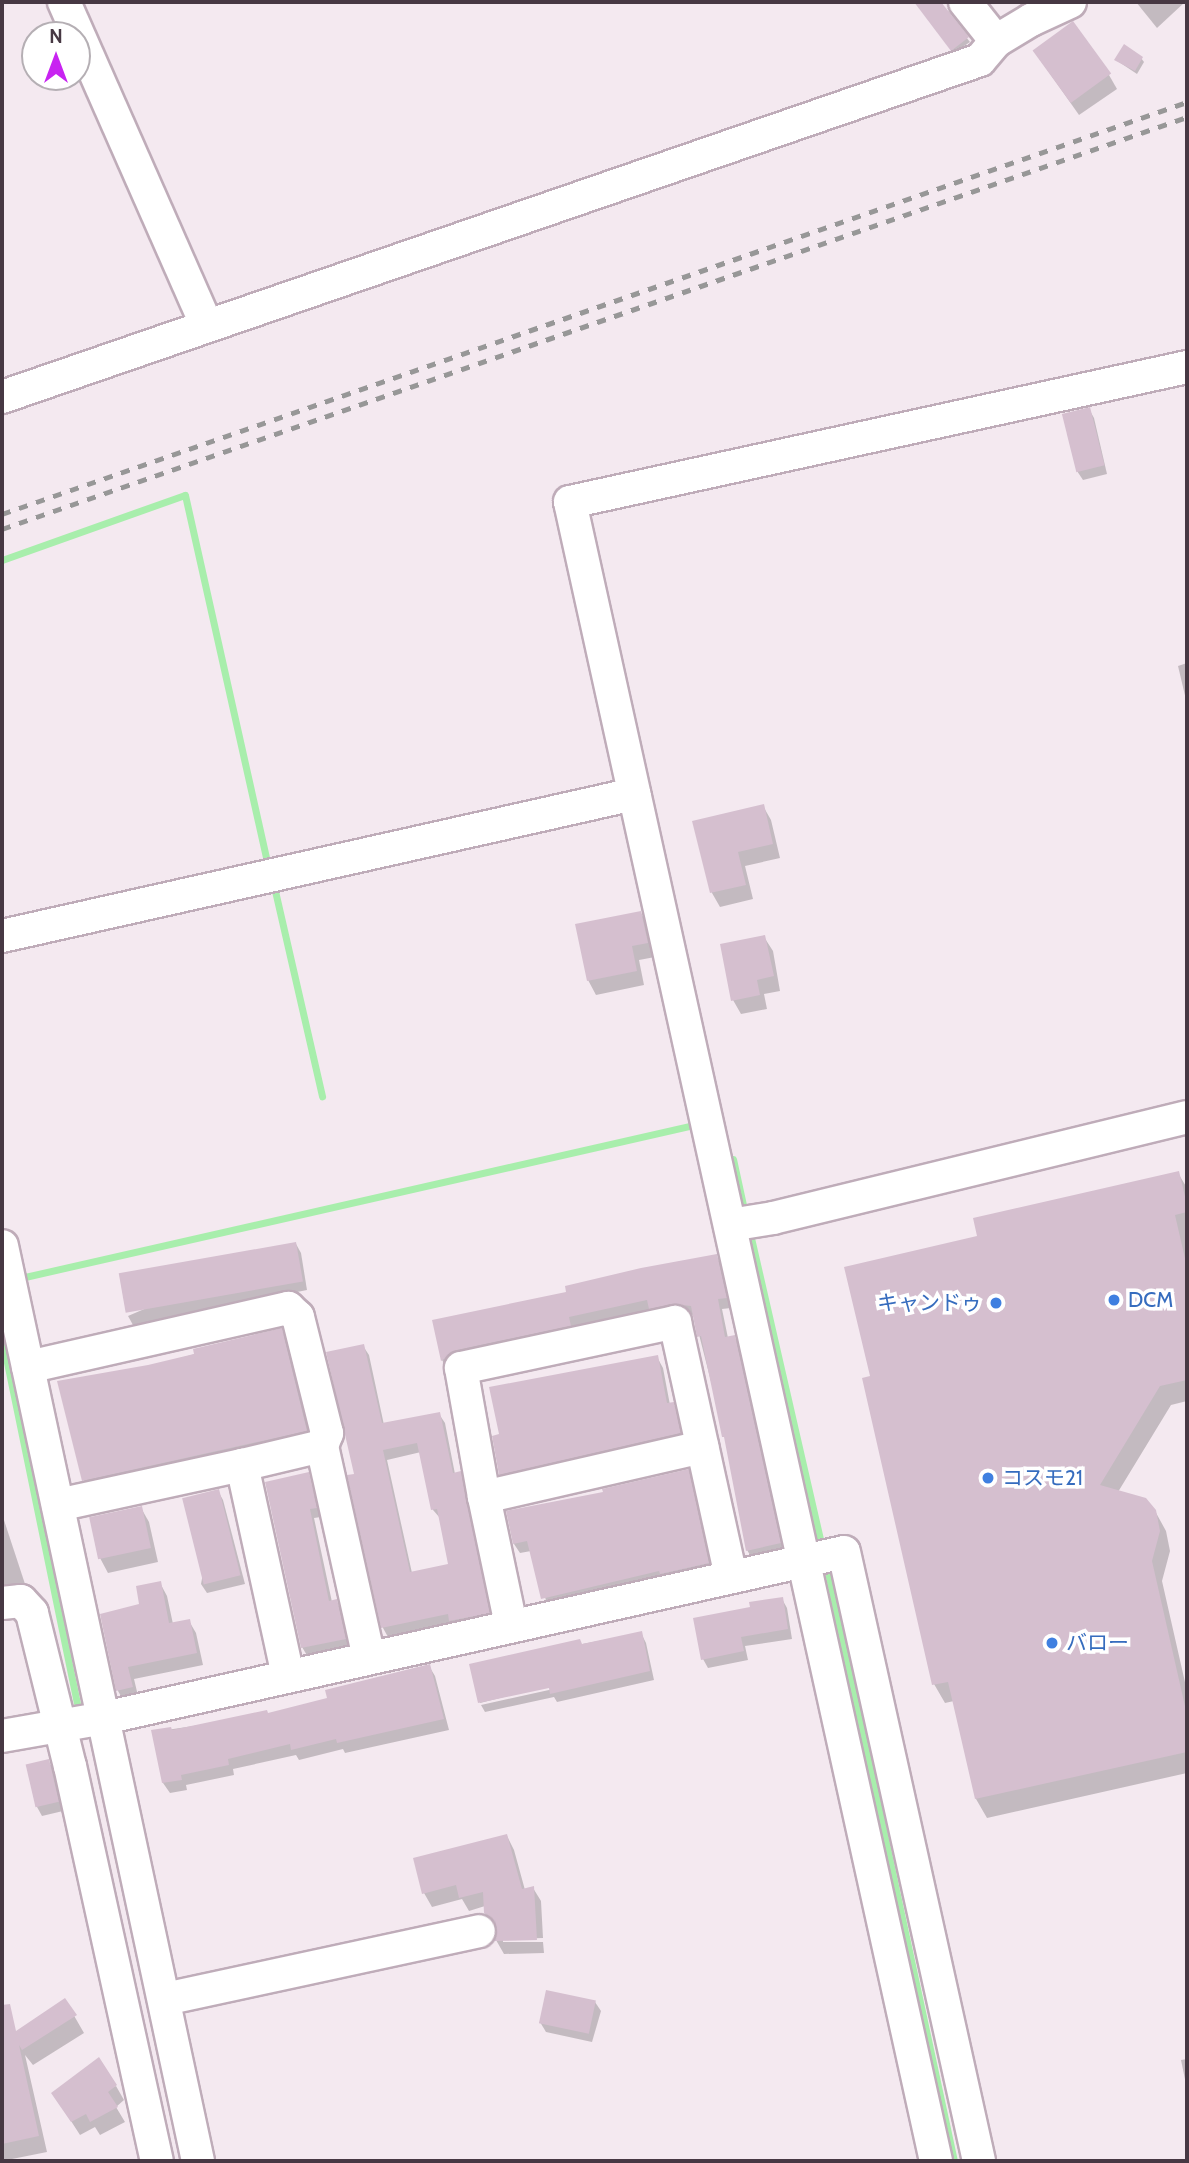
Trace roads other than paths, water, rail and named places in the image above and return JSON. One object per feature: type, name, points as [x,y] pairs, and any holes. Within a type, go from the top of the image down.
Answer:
[{"type":"street","points":[[64,2],[207,326]]},
{"type":"street","points":[[965,2],[996,41]]},
{"type":"street","points":[[2,397],[980,60],[996,41],[1031,20],[1070,2]]},
{"type":"street","points":[[936,2161],[570,502],[1187,367]]},
{"type":"street","points":[[2,936],[634,794]]},
{"type":"street","points":[[730,1225],[773,1218],[1187,1117]]},
{"type":"street","points":[[2,1246],[198,2161]]},
{"type":"street","points":[[28,1367],[288,1308],[298,1317],[327,1433],[322,1446],[369,1658]]},
{"type":"street","points":[[511,1625],[461,1368],[675,1322],[731,1576]]},
{"type":"street","points":[[58,1505],[322,1446]]},
{"type":"street","points":[[484,1497],[702,1447]]},
{"type":"street","points":[[242,1465],[288,1676]]},
{"type":"street","points":[[2,1736],[104,1717],[844,1552],[971,2159]]},
{"type":"street","points":[[2,1603],[20,1601],[32,1613],[157,2161]]},
{"type":"street","points":[[164,1999],[479,1931]]},
{"type":"waterway","points":[[2,560],[185,495],[268,867]]},
{"type":"waterway","points":[[273,882],[322,1096]]},
{"type":"waterway","points":[[16,1279],[698,1124]]},
{"type":"waterway","points":[[733,1159],[745,1214]]},
{"type":"waterway","points":[[749,1229],[822,1548]]},
{"type":"waterway","points":[[2,1338],[77,1702]]},
{"type":"waterway","points":[[826,1563],[954,2161]]},
{"type":"railway","points":[[2,514],[1187,102]]},
{"type":"railway","points":[[2,529],[1187,117]]},
{"type":"place","name":"DCM","points":[[1114,1300]]},
{"type":"place","name":"キャンドゥ","points":[[996,1303]]},
{"type":"place","name":"コスモ21","points":[[988,1478]]},
{"type":"place","name":"バロー","points":[[1052,1643]]}]
